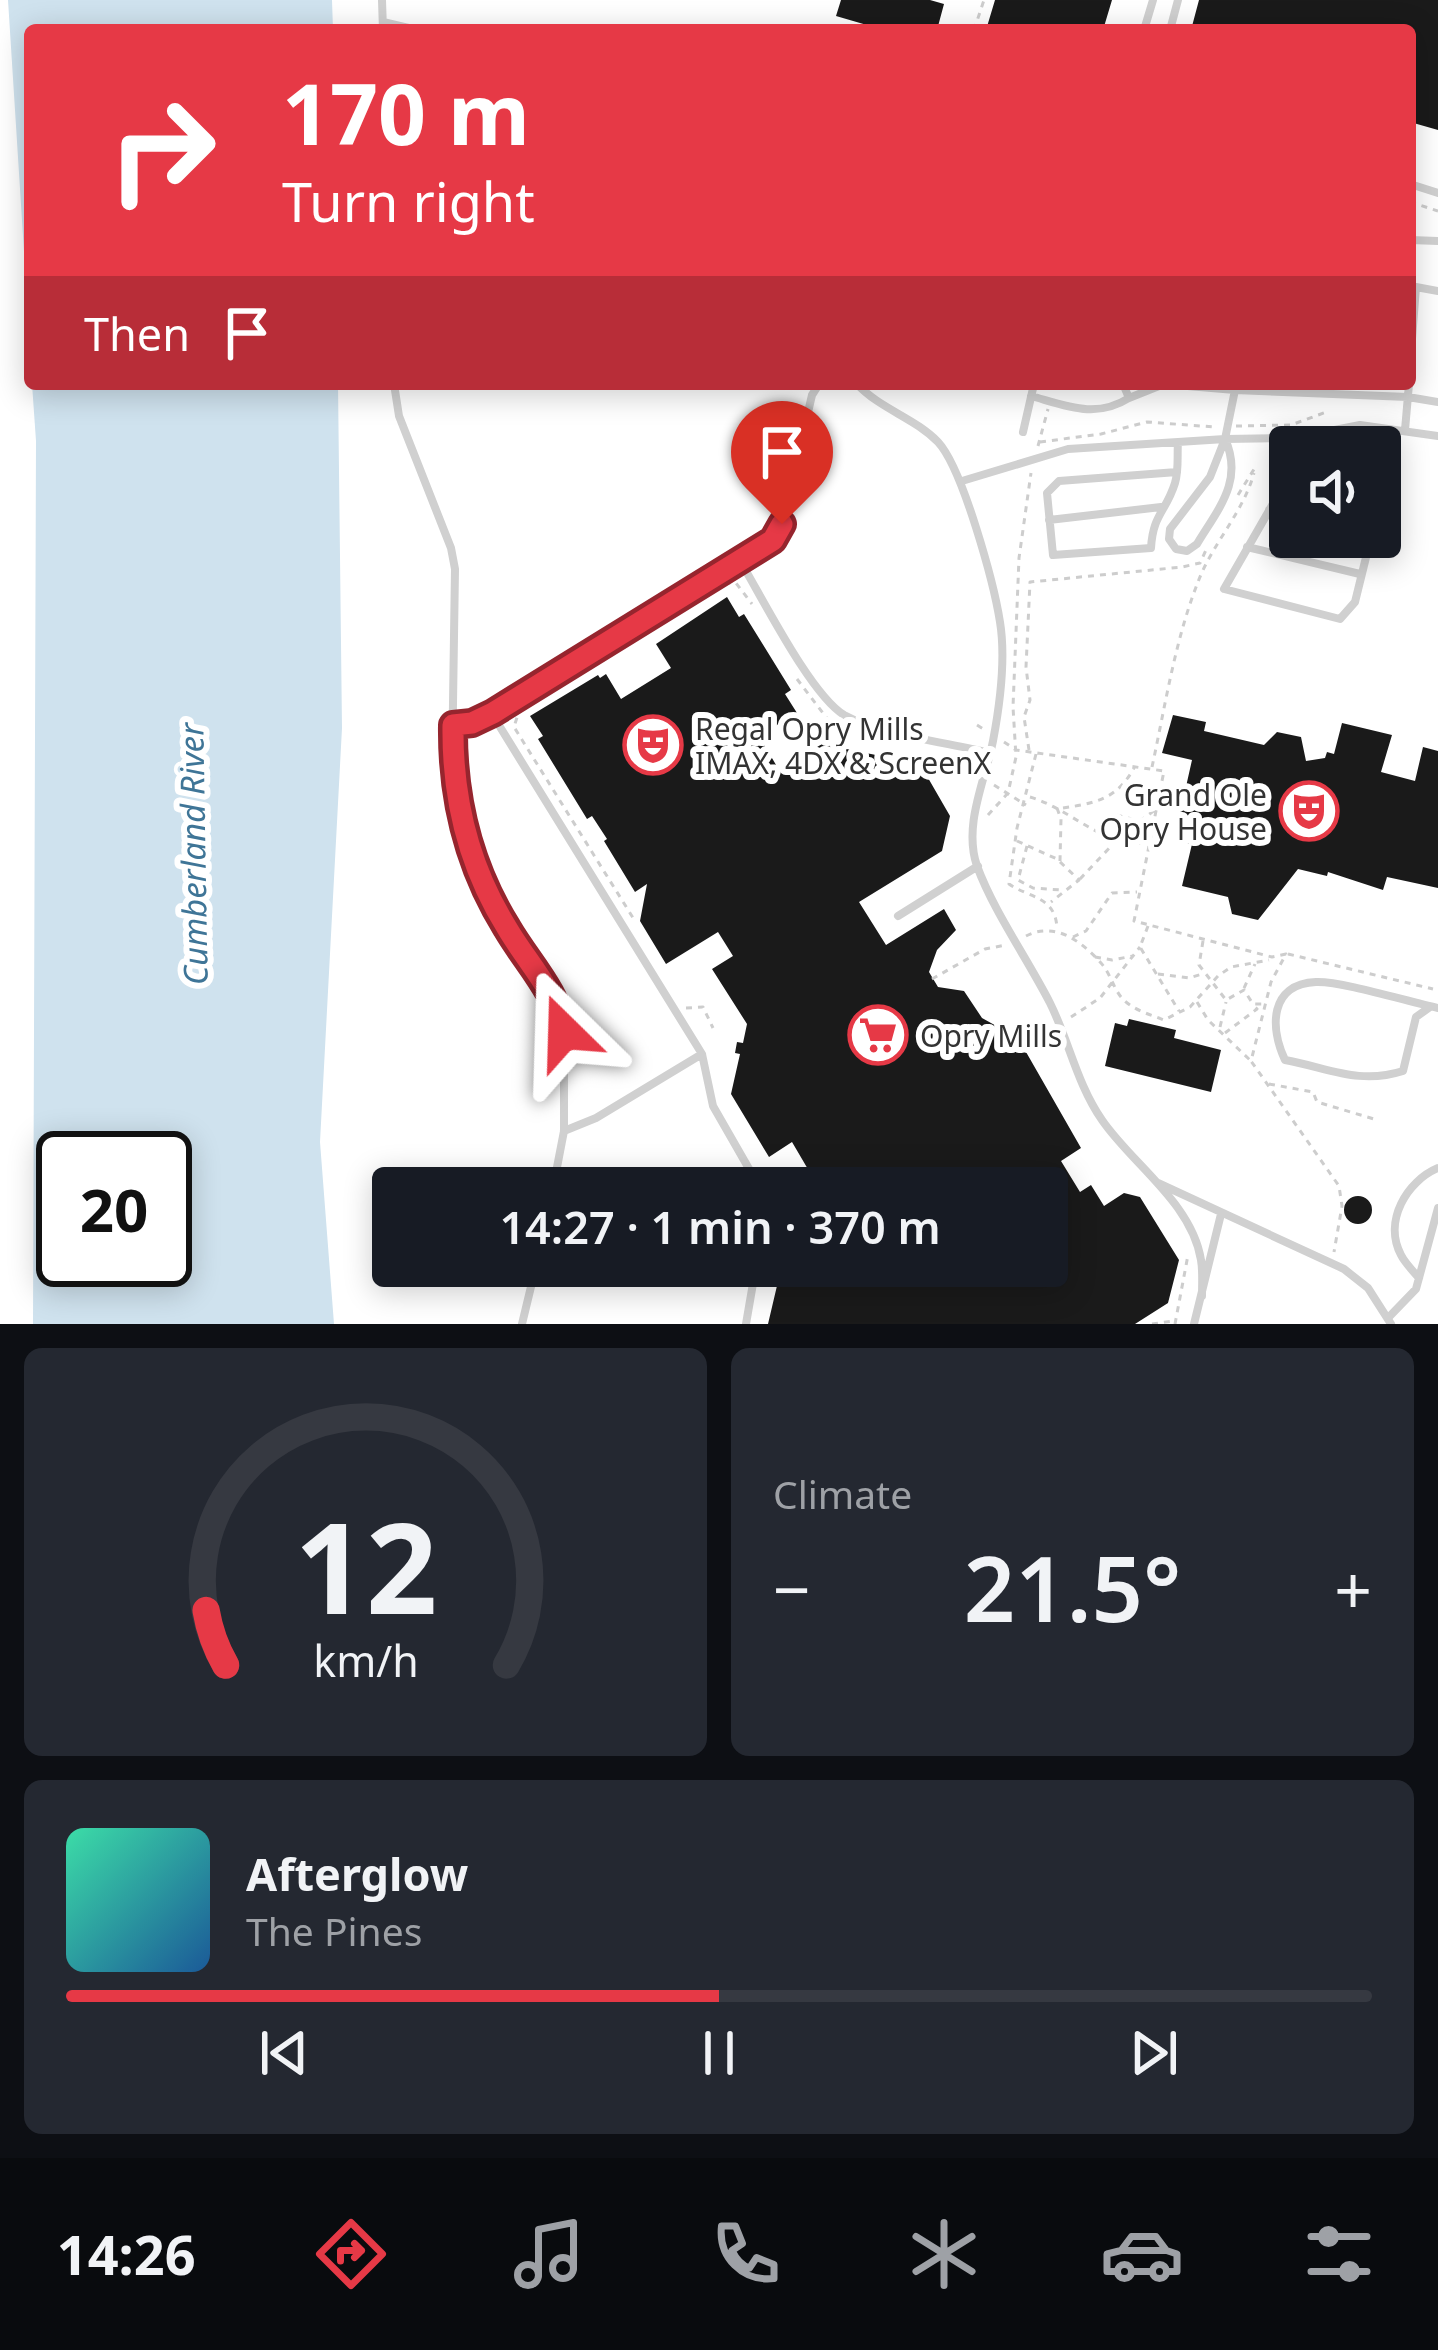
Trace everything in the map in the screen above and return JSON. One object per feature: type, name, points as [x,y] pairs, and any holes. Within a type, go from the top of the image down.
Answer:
[{"type":"lane","points":[[395,390],[399,416],[455,569],[452,770],[470,846],[506,927],[559,1008],[567,1072],[557,1167]]},
{"type":"lane","points":[[453,725],[493,713],[780,533],[815,390]]},
{"type":"lane","points":[[862,390],[940,444],[962,481],[1000,622],[994,736],[971,833],[978,866],[1101,1119],[1157,1183],[1330,1262],[1368,1288],[1390,1321],[1411,1298],[1438,1208]]},
{"type":"lane","points":[[1023,432],[1032,390]]},
{"type":"lane","points":[[1126,390],[1130,398]]},
{"type":"lane","points":[[1031,396],[1097,412],[1149,390]]},
{"type":"lane","points":[[1225,440],[1235,461],[1233,477],[1197,544],[1187,551],[1176,550],[1170,529],[1210,477],[1225,440],[1234,390]]},
{"type":"lane","points":[[1287,390],[1438,402]]},
{"type":"lane","points":[[1405,430],[1408,390]]},
{"type":"lane","points":[[1401,430],[1438,436]]},
{"type":"lane","points":[[962,481],[1068,449],[1269,440]]},
{"type":"lane","points":[[1177,472],[1059,481],[1047,493],[1053,555],[1151,548],[1152,521],[1177,472],[1178,442]]},
{"type":"lane","points":[[1049,520],[1162,507]]},
{"type":"lane","points":[[1268,510],[1225,589],[1340,619],[1354,602],[1365,558]]},
{"type":"lane","points":[[1247,547],[1360,574]]},
{"type":"lane","points":[[739,559],[816,687],[836,709],[861,722],[990,753]]},
{"type":"lane","points":[[493,713],[702,1054],[713,1106],[748,1167]]},
{"type":"lane","points":[[898,916],[978,866]]},
{"type":"lane","points":[[1318,982],[1434,1008],[1416,1017],[1403,1071],[1384,1077],[1361,1079],[1285,1060],[1275,1040],[1274,1016],[1281,997],[1296,987],[1318,982]]},
{"type":"lane","points":[[564,1131],[596,1118],[702,1054]]},
{"type":"lane","points":[[1419,1277],[1401,1256],[1395,1237],[1397,1217],[1406,1192],[1420,1176],[1438,1168]]},
{"type":"lane","points":[[1157,1183],[1196,1242],[1202,1261],[1202,1296]]},
{"type":"lane","points":[[1194,1324],[1221,1214]]},
{"type":"lane","points":[[522,1324],[531,1287]]},
{"type":"lane","points":[[746,1324],[752,1287]]},
{"type":"path","points":[[988,815],[1008,793],[1016,750],[1018,558],[1050,401]]},
{"type":"path","points":[[1039,442],[1147,422],[1291,425],[1329,411]]},
{"type":"path","points":[[1151,769],[1195,590],[1249,490],[1256,466],[1254,426]]},
{"type":"path","points":[[1029,752],[1024,717],[1030,700],[1026,667],[1033,580],[1200,563],[1256,466]]},
{"type":"path","points":[[599,660],[724,583],[740,586],[753,607]]},
{"type":"path","points":[[788,664],[807,697],[829,721],[872,738]]},
{"type":"path","points":[[580,673],[519,711],[514,727],[635,921]]},
{"type":"path","points":[[977,725],[1016,750],[1164,771],[1134,921],[1272,956]]},
{"type":"path","points":[[1037,753],[1016,840],[1011,888],[1049,904],[1057,915],[1057,931]]},
{"type":"path","points":[[947,755],[1026,805]]},
{"type":"path","points":[[1059,807],[1094,803],[1116,794],[1135,766]]},
{"type":"path","points":[[1028,796],[1059,807],[1115,841],[1150,843]]},
{"type":"path","points":[[1059,807],[1060,861]]},
{"type":"path","points":[[1098,832],[1113,814],[1140,821],[1156,809]]},
{"type":"path","points":[[1016,840],[1060,861],[1079,880]]},
{"type":"path","points":[[1049,904],[1115,841]]},
{"type":"path","points":[[1027,844],[1017,877],[1041,890],[1062,890]]},
{"type":"path","points":[[1012,866],[1019,868]]},
{"type":"path","points":[[1071,938],[1086,931],[1112,893],[1140,893]]},
{"type":"path","points":[[1058,1023],[1082,1011],[1114,984],[1149,925]]},
{"type":"path","points":[[932,979],[986,950],[1040,929],[1071,938],[1094,957],[1133,1008],[1164,1020],[1196,1001],[1231,967],[1286,954],[1433,989]]},
{"type":"path","points":[[1204,939],[1198,956],[1204,973],[1226,1000]]},
{"type":"path","points":[[1140,947],[1179,1012]]},
{"type":"path","points":[[1251,1061],[1271,982],[1286,954]]},
{"type":"path","points":[[1094,957],[1133,956]]},
{"type":"path","points":[[1226,1000],[1244,990],[1255,963]]},
{"type":"path","points":[[1156,974],[1189,978],[1204,973]]},
{"type":"path","points":[[1222,1031],[1257,1010],[1244,990]]},
{"type":"path","points":[[1222,1031],[1226,1000]]},
{"type":"path","points":[[1196,1001],[1251,1061],[1339,1186],[1340,1219],[1330,1262]]},
{"type":"path","points":[[1253,1004],[1265,1005]]},
{"type":"path","points":[[703,1007],[713,1028]]},
{"type":"path","points":[[1267,1083],[1313,1092],[1317,1102],[1374,1119]]},
{"type":"path","points":[[1151,1324],[1175,1322],[1188,1263],[1187,1246]]},
{"type":"water","points":[[8,0],[332,0],[333,24],[24,24],[24,252]]},
{"type":"water","name":"Cumberland River","points":[[32,390],[338,390],[342,728],[320,1142],[334,1324],[33,1324]]},
{"type":"building","points":[[841,0],[944,4],[939,24],[863,24],[836,16]]},
{"type":"building","points":[[995,0],[1112,0],[1105,24],[988,24]]},
{"type":"building","points":[[1199,0],[1438,0],[1438,130],[1416,124],[1416,24],[1193,24]]},
{"type":"building","name":"Opry Mills","points":[[727,597],[739,617],[744,614],[791,690],[785,694],[797,713],[759,736],[779,770],[822,744],[920,764],[950,816],[942,851],[859,902],[886,945],[944,909],[956,930],[937,950],[929,972],[938,987],[964,991],[982,1018],[1018,1038],[1081,1148],[1061,1161],[1065,1167],[807,1167],[792,1142],[769,1157],[731,1094],[740,1054],[735,1053],[737,1042],[743,1043],[747,1024],[712,969],[733,956],[718,932],[666,964],[640,921],[647,884],[635,892],[607,839],[592,816],[587,819],[538,739],[543,736],[530,716],[598,675],[606,674],[621,699],[671,668],[656,644]]},
{"type":"building","name":"Grand Ole Opry House","points":[[1173,715],[1206,722],[1204,731],[1264,745],[1277,732],[1301,737],[1306,761],[1325,758],[1327,752],[1334,754],[1342,723],[1392,735],[1381,772],[1415,781],[1423,747],[1438,751],[1438,888],[1387,877],[1383,890],[1328,872],[1327,876],[1298,869],[1258,920],[1232,914],[1228,897],[1182,886],[1192,844],[1174,840],[1192,760],[1162,753]]},
{"type":"building","points":[[1129,1019],[1176,1030],[1174,1038],[1221,1050],[1211,1092],[1105,1066],[1115,1023],[1127,1026]]},
{"type":"building","name":"Opry Mills","points":[[1068,1172],[1080,1192],[1091,1185],[1104,1206],[1124,1193],[1140,1197],[1179,1260],[1168,1303],[1135,1324],[768,1324],[777,1287],[1068,1287]]},
{"type":"building","points":[[1358,1196],[1368,1200],[1372,1210],[1368,1220],[1358,1224],[1348,1220],[1344,1210],[1348,1200]]},
{"type":"place","name":"Regal Opry Mills IMAX, 4DX & ScreenX","points":[[653,745]]},
{"type":"place","name":"Grand Ole Opry House","points":[[1309,811]]},
{"type":"place","name":"Opry Mills","points":[[878,1035]]},
{"type":"route","points":[[564,1032],[559,1008],[506,927],[479,871],[463,826],[452,770],[453,725],[493,713],[773,540],[782,524]]}]
